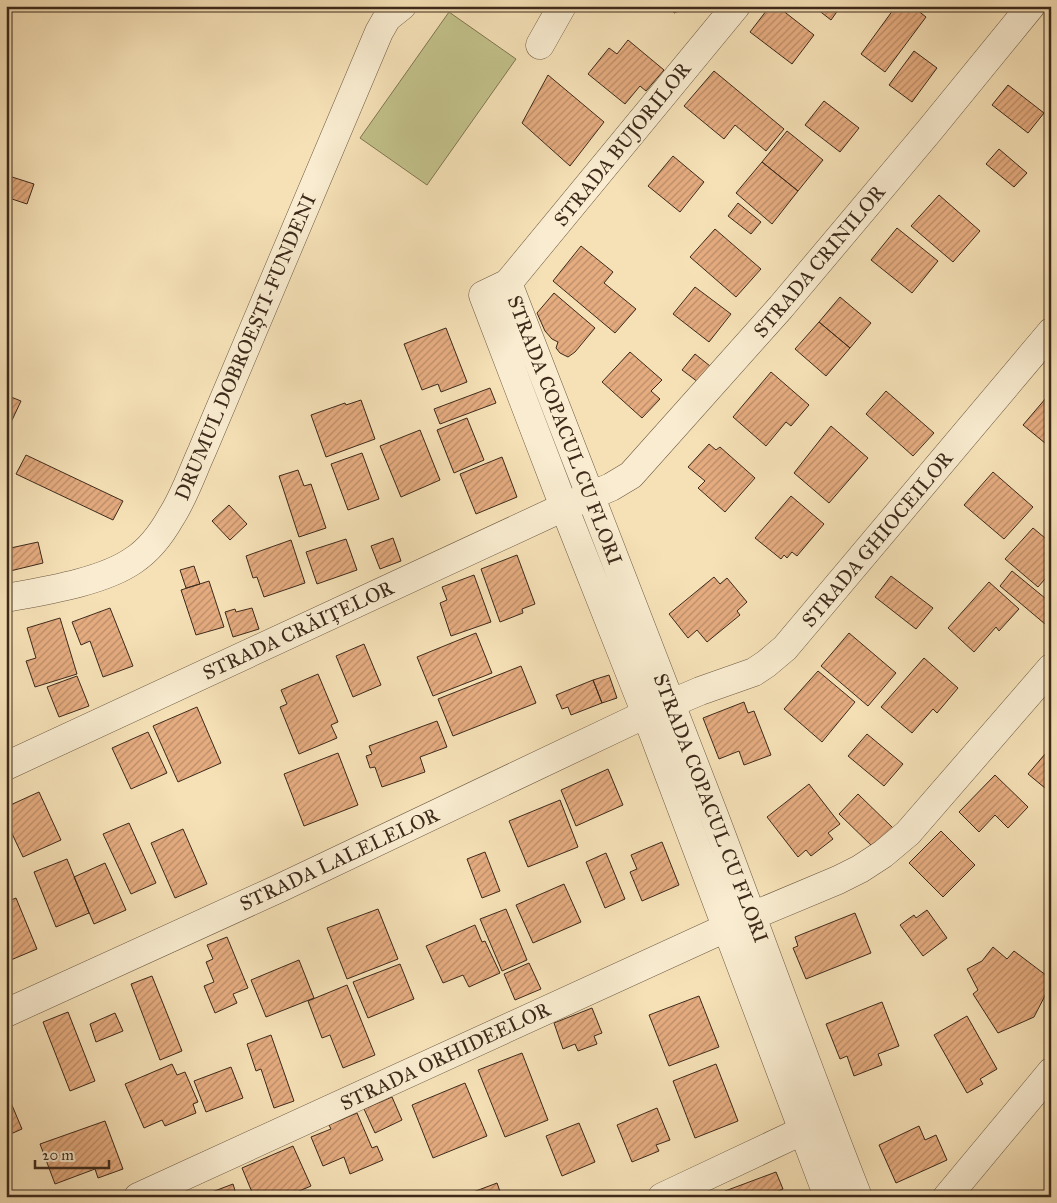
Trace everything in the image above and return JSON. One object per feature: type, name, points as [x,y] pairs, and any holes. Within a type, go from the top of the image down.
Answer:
[{"type":"street","name":"DRUMUL DOBROEȘTI-FUNDENI","points":[[6,598],[65,586],[115,571],[134,561],[147,549],[171,518],[198,460],[380,32],[387,18],[402,6]]},
{"type":"street","points":[[540,45],[562,6]]},
{"type":"street","name":"STRADA BUJORILOR","points":[[508,283],[736,6]]},
{"type":"street","name":"STRADA CRINILOR","points":[[590,496],[621,482],[639,467],[781,308],[1031,6]]},
{"type":"street","name":"STRADA COPACUL CU FLORI","points":[[828,1197],[646,714],[564,507],[483,294],[508,283],[671,703],[858,1197]]},
{"type":"street","name":"STRADA GHIOCEILOR","points":[[671,703],[754,672],[785,648],[1051,332]]},
{"type":"street","name":"STRADA CRĂIȚELOR","points":[[6,766],[590,496]]},
{"type":"street","name":"STRADA ORHIDEELOR","points":[[138,1197],[752,916],[860,869],[884,854],[908,833],[1051,668]]},
{"type":"street","name":"STRADA LALELELOR","points":[[6,1013],[280,888],[671,703]]},
{"type":"street","points":[[947,1197],[1051,1072]]},
{"type":"street","points":[[662,1197],[828,1119]]},
{"type":"shaded area","points":[[449,12],[516,59],[427,185],[360,138]]},
{"type":"building","points":[[631,6],[644,6],[635,12]]},
{"type":"building","points":[[672,6],[692,6],[674,13]]},
{"type":"building","points":[[770,6],[777,6],[814,35],[792,64],[750,32]]},
{"type":"building","points":[[813,6],[841,6],[831,20]]},
{"type":"building","points":[[896,6],[912,6],[926,17],[885,72],[861,54]]},
{"type":"building","points":[[628,40],[664,70],[646,91],[640,86],[625,104],[588,74],[609,48],[617,54]]},
{"type":"building","points":[[914,51],[937,68],[912,102],[889,85]]},
{"type":"building","points":[[714,71],[784,129],[766,151],[735,125],[724,139],[684,106]]},
{"type":"building","points":[[548,75],[604,122],[570,166],[522,123]]},
{"type":"building","points":[[1008,85],[1044,113],[1028,133],[992,105]]},
{"type":"building","points":[[824,101],[859,128],[840,152],[805,125]]},
{"type":"building","points":[[787,131],[823,160],[798,191],[762,162]]},
{"type":"building","points":[[999,149],[1027,173],[1014,187],[986,164]]},
{"type":"building","points":[[673,156],[704,182],[680,212],[648,186]]},
{"type":"building","points":[[762,162],[798,191],[772,224],[736,193]]},
{"type":"building","points":[[12,177],[34,184],[27,204],[6,197]]},
{"type":"building","points":[[939,195],[980,231],[953,262],[911,226]]},
{"type":"building","points":[[738,203],[761,222],[751,234],[728,216]]},
{"type":"building","points":[[897,228],[938,261],[912,293],[871,260]]},
{"type":"building","points":[[715,229],[761,269],[736,297],[690,257]]},
{"type":"building","points":[[581,246],[613,272],[604,283],[636,309],[615,333],[553,281]]},
{"type":"building","points":[[695,287],[731,314],[709,342],[673,314]]},
{"type":"building","points":[[554,293],[595,328],[575,352],[568,357],[560,353],[556,348],[558,342],[552,339],[545,331],[537,313]]},
{"type":"building","points":[[840,297],[871,323],[850,348],[819,322]]},
{"type":"building","points":[[819,322],[850,348],[826,376],[795,349]]},
{"type":"building","points":[[446,328],[467,382],[441,392],[438,384],[422,390],[404,344]]},
{"type":"building","points":[[630,352],[662,380],[651,391],[660,399],[642,418],[602,382]]},
{"type":"building","points":[[695,354],[710,366],[698,382],[682,370]]},
{"type":"building","points":[[771,372],[809,405],[791,426],[786,422],[766,446],[733,417]]},
{"type":"building","points":[[490,388],[496,403],[440,424],[434,409]]},
{"type":"building","points":[[886,391],[934,433],[913,456],[866,414]]},
{"type":"building","points":[[6,395],[21,401],[6,433]]},
{"type":"building","points":[[1046,398],[1051,402],[1051,448],[1023,425]]},
{"type":"building","points":[[361,400],[375,439],[326,457],[311,415],[345,403],[346,405]]},
{"type":"building","points":[[467,418],[484,460],[454,473],[437,430]]},
{"type":"building","points":[[831,426],[868,458],[829,503],[794,473]]},
{"type":"building","points":[[420,430],[440,480],[401,497],[380,446]]},
{"type":"building","points":[[709,444],[716,450],[720,447],[755,478],[725,512],[698,488],[705,481],[688,467]]},
{"type":"building","points":[[362,453],[379,499],[348,510],[331,464]]},
{"type":"building","points":[[26,455],[123,501],[113,520],[16,474]]},
{"type":"building","points":[[502,457],[517,497],[476,514],[460,474]]},
{"type":"building","points":[[298,470],[304,486],[311,484],[326,528],[299,537],[279,476]]},
{"type":"building","points":[[993,472],[1033,507],[1004,539],[964,505]]},
{"type":"building","points":[[791,496],[824,524],[797,556],[792,552],[787,558],[784,555],[781,559],[755,538]]},
{"type":"building","points":[[229,505],[247,524],[230,540],[212,521]]},
{"type":"building","points":[[1033,528],[1051,543],[1051,572],[1038,587],[1005,559]]},
{"type":"building","points":[[393,538],[401,561],[380,569],[371,546]]},
{"type":"building","points":[[346,539],[357,570],[317,584],[306,552]]},
{"type":"building","points":[[291,540],[305,583],[264,597],[257,577],[253,578],[246,556]]},
{"type":"building","points":[[38,542],[43,563],[6,572],[6,549]]},
{"type":"building","points":[[517,555],[535,604],[522,609],[523,613],[500,622],[481,569]]},
{"type":"building","points":[[194,566],[200,584],[186,588],[180,570]]},
{"type":"building","points":[[1012,571],[1051,603],[1051,617],[1045,624],[1000,586]]},
{"type":"building","points":[[474,575],[491,622],[451,636],[440,603],[447,600],[442,587]]},
{"type":"building","points":[[891,576],[933,608],[916,629],[875,597]]},
{"type":"building","points":[[714,577],[720,584],[727,578],[747,602],[737,611],[740,615],[707,642],[697,630],[688,638],[669,614]]},
{"type":"building","points":[[209,581],[224,627],[196,635],[181,590]]},
{"type":"building","points":[[989,582],[1019,609],[999,631],[996,627],[974,652],[948,628]]},
{"type":"building","points":[[110,608],[133,666],[103,677],[90,641],[81,645],[72,622]]},
{"type":"building","points":[[252,608],[259,629],[233,637],[225,612],[235,609],[236,612]]},
{"type":"building","points":[[60,618],[77,674],[35,687],[26,661],[36,658],[27,628]]},
{"type":"building","points":[[476,633],[492,673],[433,696],[417,657]]},
{"type":"building","points":[[849,633],[896,673],[868,706],[821,666]]},
{"type":"building","points":[[364,644],[381,685],[353,697],[336,656]]},
{"type":"building","points":[[924,658],[958,688],[937,713],[933,709],[912,733],[881,707]]},
{"type":"building","points":[[521,666],[536,703],[453,736],[438,699]]},
{"type":"building","points":[[818,671],[855,702],[822,742],[784,709]]},
{"type":"building","points":[[318,674],[338,722],[331,725],[337,738],[299,754],[280,707],[287,704],[281,690]]},
{"type":"building","points":[[609,675],[617,698],[602,703],[593,680]]},
{"type":"building","points":[[77,676],[89,706],[59,717],[47,687]]},
{"type":"building","points":[[593,680],[602,703],[571,715],[568,707],[562,709],[556,695]]},
{"type":"building","points":[[744,702],[748,713],[754,711],[771,755],[744,765],[739,751],[719,759],[703,718]]},
{"type":"building","points":[[197,707],[221,763],[178,782],[153,726]]},
{"type":"building","points":[[437,721],[447,747],[420,757],[425,772],[382,787],[375,767],[370,768],[366,756],[372,754],[369,746]]},
{"type":"building","points":[[148,732],[167,773],[131,789],[112,748]]},
{"type":"building","points":[[867,734],[903,764],[884,786],[848,756]]},
{"type":"building","points":[[1051,747],[1051,793],[1028,774]]},
{"type":"building","points":[[338,753],[358,805],[304,826],[284,774]]},
{"type":"building","points":[[608,769],[623,805],[576,826],[561,790]]},
{"type":"building","points":[[995,775],[1028,807],[1008,828],[995,815],[979,832],[959,812]]},
{"type":"building","points":[[809,784],[840,824],[828,833],[833,839],[811,856],[806,850],[798,857],[767,817]]},
{"type":"building","points":[[39,792],[61,840],[23,857],[6,821],[6,807]]},
{"type":"building","points":[[858,794],[893,828],[874,848],[839,814]]},
{"type":"building","points":[[560,800],[578,847],[528,867],[509,821]]},
{"type":"building","points":[[129,823],[156,883],[131,894],[103,834]]},
{"type":"building","points":[[183,829],[207,884],[175,898],[151,843]]},
{"type":"building","points":[[941,831],[975,865],[943,897],[909,863]]},
{"type":"building","points":[[662,842],[679,885],[642,901],[630,872],[637,869],[631,855]]},
{"type":"building","points":[[485,852],[500,891],[482,898],[467,859]]},
{"type":"building","points":[[606,853],[625,899],[605,908],[586,862]]},
{"type":"building","points":[[67,859],[89,913],[56,927],[34,872]]},
{"type":"building","points":[[105,863],[126,910],[94,924],[74,877]]},
{"type":"building","points":[[564,884],[581,922],[533,943],[516,905]]},
{"type":"building","points":[[16,898],[37,949],[6,962],[6,902]]},
{"type":"building","points":[[378,909],[398,959],[347,979],[327,928]]},
{"type":"building","points":[[506,909],[527,960],[502,971],[480,919]]},
{"type":"building","points":[[927,910],[947,938],[923,956],[900,925],[914,915],[916,918]]},
{"type":"building","points":[[855,913],[871,953],[806,979],[793,948],[798,946],[795,937]]},
{"type":"building","points":[[475,925],[482,942],[485,941],[500,973],[469,987],[463,975],[443,983],[426,946]]},
{"type":"building","points":[[227,937],[248,988],[233,994],[237,1003],[215,1013],[204,986],[214,982],[206,962],[213,959],[207,945]]},
{"type":"building","points":[[993,947],[1007,959],[1014,951],[1051,979],[1051,984],[1034,1017],[998,1033],[973,994],[978,990],[967,969],[982,961]]},
{"type":"building","points":[[299,960],[314,998],[266,1017],[251,980]]},
{"type":"building","points":[[529,963],[541,989],[515,1000],[504,974]]},
{"type":"building","points":[[400,964],[414,999],[368,1018],[353,982]]},
{"type":"building","points":[[152,976],[182,1051],[160,1060],[131,984]]},
{"type":"building","points":[[347,985],[375,1055],[343,1068],[330,1035],[322,1038],[308,1001]]},
{"type":"building","points":[[699,996],[719,1047],[669,1066],[649,1015]]},
{"type":"building","points":[[882,1002],[899,1046],[878,1054],[882,1065],[854,1076],[847,1056],[840,1059],[826,1024]]},
{"type":"building","points":[[592,1008],[602,1033],[594,1036],[597,1044],[578,1051],[575,1044],[563,1049],[554,1023]]},
{"type":"building","points":[[68,1012],[95,1081],[70,1091],[43,1022]]},
{"type":"building","points":[[115,1013],[123,1031],[96,1042],[90,1024]]},
{"type":"building","points":[[967,1016],[997,1069],[980,1079],[983,1084],[967,1093],[934,1035]]},
{"type":"building","points":[[271,1035],[294,1101],[274,1108],[261,1069],[256,1071],[247,1044]]},
{"type":"building","points":[[522,1053],[548,1120],[505,1137],[478,1070]]},
{"type":"building","points":[[172,1064],[177,1075],[185,1072],[198,1102],[193,1104],[196,1113],[165,1126],[162,1120],[144,1128],[125,1084]]},
{"type":"building","points":[[716,1064],[738,1121],[695,1138],[673,1081]]},
{"type":"building","points":[[231,1067],[243,1098],[206,1112],[194,1081]]},
{"type":"building","points":[[465,1083],[487,1136],[433,1158],[412,1105]]},
{"type":"building","points":[[6,1091],[22,1129],[6,1136]]},
{"type":"building","points":[[392,1097],[402,1120],[375,1133],[364,1109]]},
{"type":"building","points":[[657,1108],[670,1140],[656,1145],[659,1151],[632,1162],[617,1125]]},
{"type":"building","points":[[357,1113],[372,1148],[377,1146],[383,1160],[350,1174],[344,1157],[323,1166],[311,1137],[331,1129],[329,1125]]},
{"type":"building","points":[[105,1121],[123,1169],[98,1178],[95,1169],[55,1184],[40,1144]]},
{"type":"building","points":[[579,1123],[595,1162],[562,1176],[546,1136]]},
{"type":"building","points":[[919,1126],[925,1140],[936,1135],[947,1160],[896,1183],[879,1145]]},
{"type":"building","points":[[293,1146],[311,1186],[285,1197],[254,1197],[242,1168]]},
{"type":"building","points":[[776,1172],[783,1189],[771,1194],[773,1197],[718,1197],[717,1194]]},
{"type":"building","points":[[497,1183],[502,1197],[460,1197]]},
{"type":"building","points":[[233,1184],[237,1197],[204,1197],[204,1195]]}]
